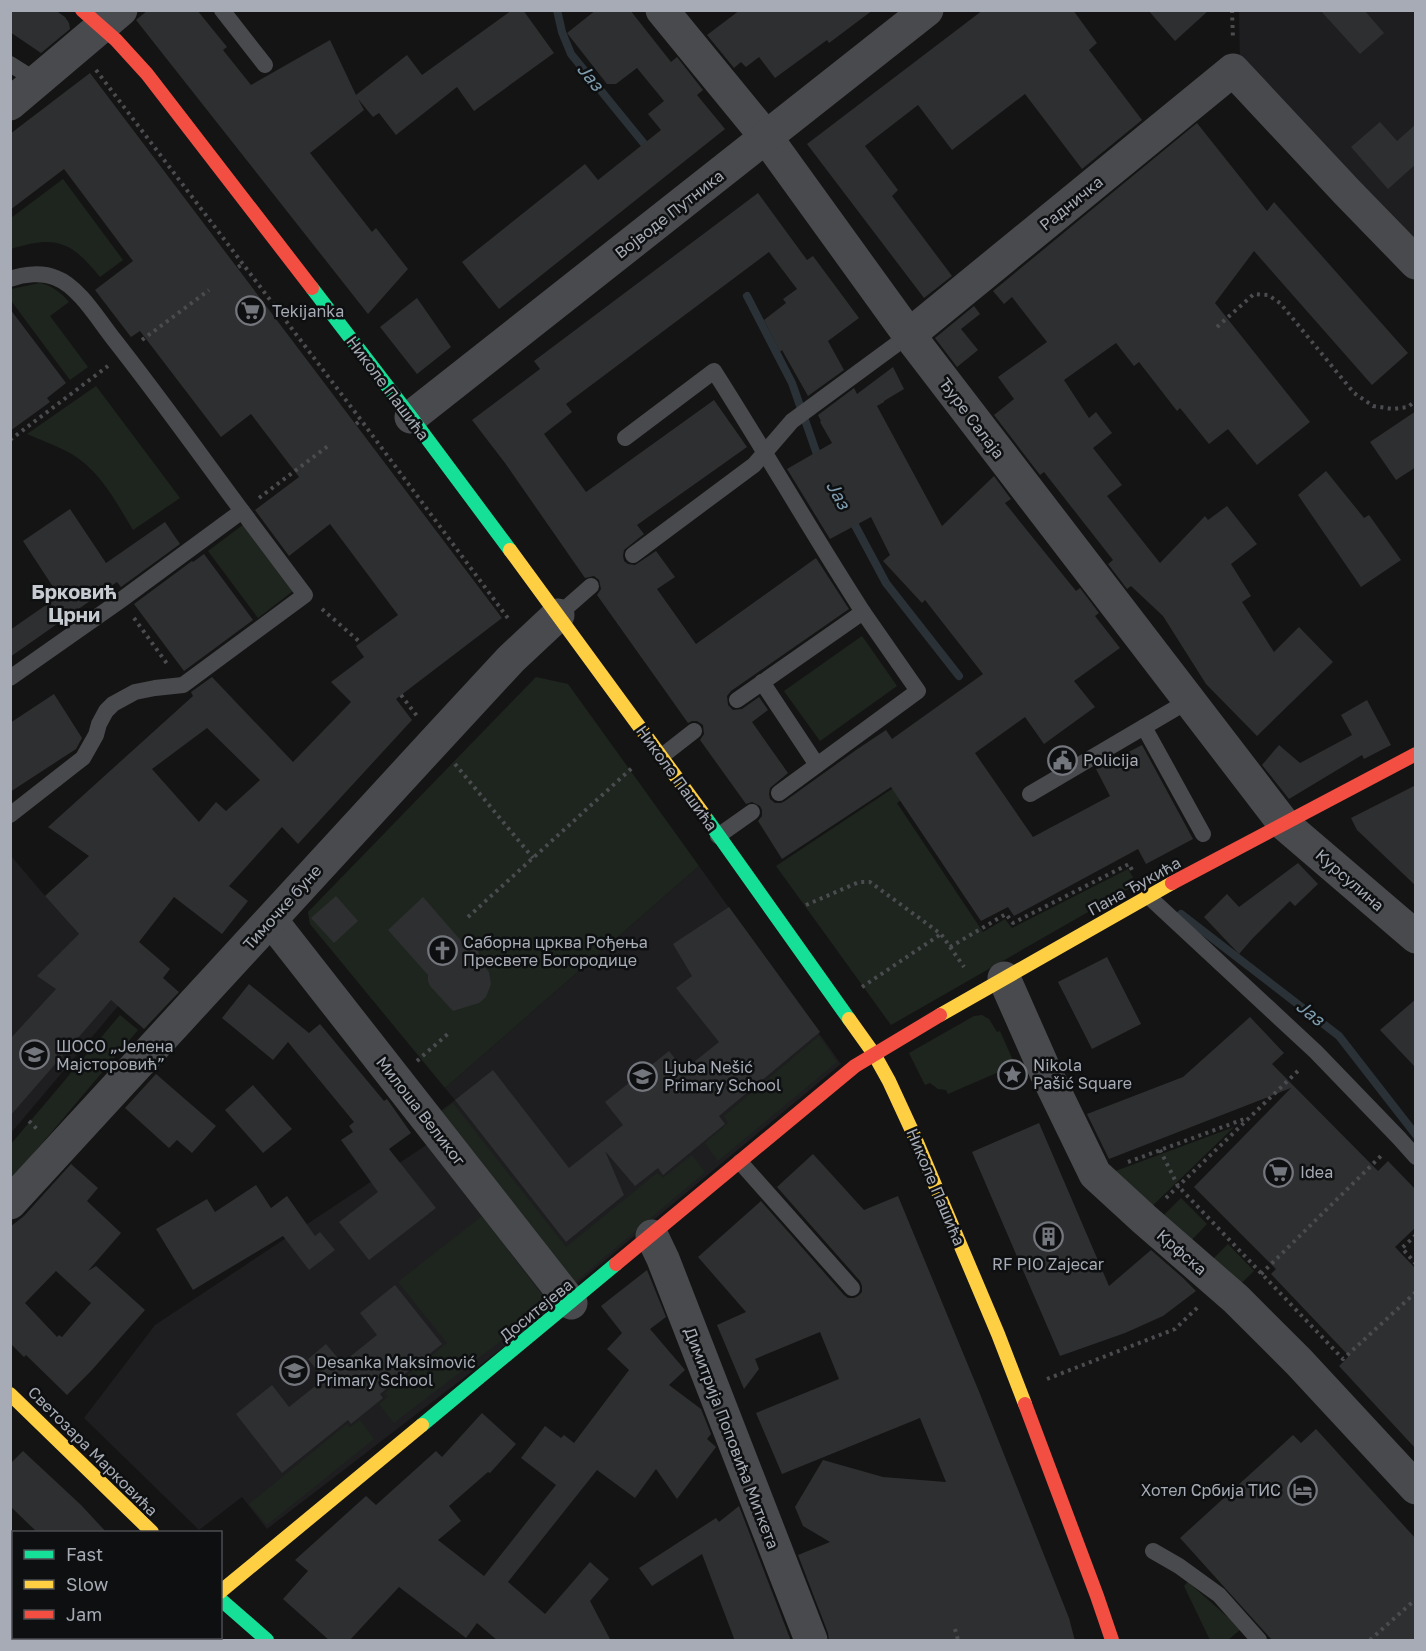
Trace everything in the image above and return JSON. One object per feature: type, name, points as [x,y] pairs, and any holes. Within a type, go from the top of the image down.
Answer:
[{"type":"street","name":"Ђуре Салаја","points":[[662,10],[766,137],[909,335],[1284,824]]},
{"type":"street","name":"Војводе Путника","points":[[411,417],[927,10]]},
{"type":"street","points":[[10,104],[24,73],[96,23]]},
{"type":"street","name":"Николе Пашића","points":[[96,23],[126,49],[147,74],[411,417],[658,752],[873,1054],[889,1081],[913,1133],[998,1334],[1112,1641]]},
{"type":"street","name":"Радничка","points":[[909,335],[1233,70],[1416,263]]},
{"type":"street","name":"Тимочке буне","points":[[10,1203],[271,920],[351,850],[435,740],[558,615]]},
{"type":"street","name":"Пана Ђукића","points":[[873,1054],[1148,896],[1416,754]]},
{"type":"street","name":"Курсулина","points":[[1284,824],[1416,937]]},
{"type":"street","name":"Милоша Великог","points":[[271,920],[571,1303]]},
{"type":"street","name":"Крфска","points":[[993,985],[1046,1073],[1095,1174],[1143,1219],[1228,1292],[1299,1362],[1416,1488]]},
{"type":"street","name":"Доситејева","points":[[222,1590],[855,1066],[873,1054]]},
{"type":"street","name":"Димитрија Поповића Миткета","points":[[652,1236],[663,1259],[811,1641]]},
{"type":"street","name":"Светозара Марковића","points":[[10,1394],[150,1531]]},
{"type":"street","points":[[222,1601],[267,1641]]},
{"type":"lane","points":[[222,10],[265,65]]},
{"type":"lane","points":[[10,279],[28,274],[57,278],[81,298],[305,595],[183,686],[135,692],[113,704],[106,711],[90,748],[82,758],[10,815]]},
{"type":"lane","points":[[633,555],[754,465],[792,421],[909,335]]},
{"type":"lane","points":[[625,438],[714,371],[766,453],[818,542],[918,691],[779,793]]},
{"type":"lane","points":[[10,678],[242,511]]},
{"type":"lane","points":[[558,615],[591,586]]},
{"type":"lane","points":[[736,700],[863,612]]},
{"type":"lane","points":[[762,682],[818,765]]},
{"type":"lane","points":[[1030,794],[1188,701]]},
{"type":"lane","points":[[1144,727],[1203,834]]},
{"type":"lane","points":[[658,752],[694,731]]},
{"type":"lane","points":[[718,836],[752,812]]},
{"type":"lane","points":[[1148,896],[1316,1052],[1416,1157]]},
{"type":"lane","points":[[740,1162],[852,1288]]},
{"type":"lane","points":[[1153,1551],[1179,1566],[1219,1595],[1259,1641]]},
{"type":"path","points":[[96,23],[243,264],[527,644]]},
{"type":"path","points":[[238,267],[243,264]]},
{"type":"path","points":[[1217,327],[1254,294],[1268,295],[1280,303],[1354,393],[1363,400],[1372,406],[1393,409],[1408,407],[1416,400]]},
{"type":"path","points":[[356,424],[361,420]]},
{"type":"path","points":[[242,511],[328,446]]},
{"type":"path","points":[[305,595],[361,642]]},
{"type":"path","points":[[121,600],[183,686]]},
{"type":"path","points":[[435,740],[533,858]]},
{"type":"path","points":[[468,917],[533,858],[658,752]]},
{"type":"path","points":[[950,947],[1006,914],[1013,923],[1129,864],[1148,896]]},
{"type":"path","points":[[805,905],[859,882],[870,882],[941,934],[950,947],[993,985]]},
{"type":"path","points":[[855,992],[941,934]]},
{"type":"path","points":[[396,1078],[450,1032]]},
{"type":"path","points":[[1143,1219],[1316,1052]]},
{"type":"path","points":[[1095,1174],[1251,1116]]},
{"type":"path","points":[[1043,1380],[1175,1329],[1228,1292],[1262,1272],[1399,1138]]},
{"type":"path","points":[[1160,1150],[1178,1186],[1343,1359],[1416,1292]]},
{"type":"path","points":[[1416,1235],[1402,1248],[1416,1264]]},
{"type":"path","points":[[1370,1641],[1416,1599]]},
{"type":"path","points":[[955,1629],[958,1641]]},
{"type":"shaded area","points":[[1239,11],[1415,11],[1415,247],[1240,64]]},
{"type":"shaded area","points":[[63,179],[123,260],[100,277],[80,255],[62,244],[40,242],[11,249],[11,218]]},
{"type":"shaded area","points":[[40,283],[56,290],[69,302],[50,316],[88,367],[70,380],[11,303],[11,289]]},
{"type":"shaded area","points":[[96,386],[180,498],[133,530],[114,498],[90,468],[70,453],[27,434]]},
{"type":"shaded area","points":[[244,524],[293,591],[258,618],[208,551]]},
{"type":"shaded area","points":[[862,636],[897,686],[820,741],[784,691]]},
{"type":"shaded area","points":[[536,677],[568,684],[699,866],[445,1088],[310,924],[308,912]]},
{"type":"shaded area","points":[[913,775],[921,786],[897,803],[983,932],[1005,919],[1012,928],[1128,869],[1137,884],[891,1025],[776,866]]},
{"type":"shaded area","points":[[11,856],[79,934],[118,1006],[11,1133]]},
{"type":"shaded area","name":"Ljuba Nešić Primary School","points":[[699,866],[841,1064],[572,1288],[438,1113],[455,1100],[445,1088]]},
{"type":"shaded area","points":[[120,1015],[138,1030],[11,1180],[11,1144]]},
{"type":"shaded area","points":[[982,1015],[989,1019],[997,1032],[1000,1031],[1015,1065],[948,1094],[946,1090],[938,1089],[930,1083],[925,1085],[909,1053],[974,1016]]},
{"type":"shaded area","points":[[819,1036],[837,1062],[718,1161],[705,1143],[728,1123],[724,1116]]},
{"type":"shaded area","points":[[453,1103],[566,1247],[657,1173],[663,1178],[692,1155],[705,1172],[573,1284],[440,1113]]},
{"type":"shaded area","points":[[1234,1127],[1148,1210],[1110,1173]]},
{"type":"shaded area","name":"Desanka Maksimović Primary School","points":[[431,1142],[557,1306],[267,1529],[242,1497],[199,1530],[84,1418],[155,1325]]},
{"type":"shaded area","points":[[1181,1198],[1207,1224],[1186,1246],[1160,1219]]},
{"type":"shaded area","points":[[482,1216],[549,1304],[394,1423],[379,1404],[388,1397],[385,1393],[447,1343],[398,1282]]},
{"type":"shaded area","points":[[1228,1244],[1254,1271],[1233,1291],[1207,1265]]},
{"type":"shaded area","points":[[360,1420],[374,1439],[267,1525],[249,1504],[347,1424],[350,1427]]},
{"type":"shaded area","points":[[1188,1582],[1241,1629],[1228,1640],[1210,1640],[1184,1586]]},
{"type":"building","points":[[10,10],[55,10],[65,17],[70,29],[41,53],[10,32]]},
{"type":"building","points":[[148,10],[197,10],[227,47],[223,50],[251,85],[330,40],[356,95],[407,55],[422,75],[512,10],[523,10],[554,53],[474,111],[457,87],[396,135],[379,113],[373,117],[358,99],[364,110],[310,153],[372,232],[376,228],[408,269],[368,314],[136,20]]},
{"type":"building","points":[[596,10],[630,10],[671,62],[677,57],[703,90],[697,95],[725,129],[499,309],[462,262],[585,164],[598,180],[661,130],[648,114],[664,101],[637,68],[616,84],[607,84],[567,33]]},
{"type":"building","points":[[740,10],[873,10],[829,43],[827,40],[775,78],[759,57],[746,67],[741,62],[734,68],[707,35]]},
{"type":"building","points":[[983,10],[1073,10],[1097,43],[1089,50],[1142,120],[1082,169],[1025,94],[952,150],[918,105],[865,146],[898,190],[892,196],[952,276],[924,298],[807,144]]},
{"type":"building","points":[[1148,10],[1209,10],[1175,41]]},
{"type":"building","points":[[1320,10],[1364,10],[1384,33],[1360,54]]},
{"type":"building","points":[[90,73],[502,618],[396,699],[412,720],[298,844],[282,827],[229,886],[248,901],[222,934],[174,897],[139,942],[170,969],[163,978],[179,992],[144,1029],[111,1000],[10,1116],[10,1039],[56,989],[37,976],[79,934],[45,896],[89,856],[48,827],[193,696],[191,692],[212,677],[293,762],[351,702],[331,682],[364,657],[356,646],[398,615],[330,524],[289,556],[255,510],[299,477],[251,414],[221,437],[140,331],[131,337],[95,290],[133,261],[64,169],[10,210],[10,134]],"holes":[[[207,728],[260,780],[226,811],[216,802],[199,822],[152,769]]]},
{"type":"building","points":[[1380,122],[1397,141],[1416,124],[1416,164],[1388,189],[1351,147]]},
{"type":"building","points":[[1197,123],[1267,211],[1274,202],[1408,353],[1372,385],[1254,251],[1215,303],[1310,422],[1257,465],[1228,429],[1209,444],[1180,408],[1177,411],[1139,362],[1134,366],[1116,343],[1064,380],[1089,418],[1096,412],[1112,433],[1093,448],[1122,485],[1107,496],[1160,563],[1205,516],[1208,520],[1227,506],[1257,544],[1231,564],[1251,596],[1242,602],[1274,652],[1299,627],[1333,662],[1257,736],[1206,684],[1163,616],[1131,586],[1127,589],[1108,564],[1113,560],[1044,472],[1040,475],[994,415],[1014,399],[998,377],[1047,342],[1012,297],[1004,304],[993,291]]},
{"type":"building","points":[[758,193],[807,260],[813,256],[859,318],[828,341],[844,370],[808,396],[782,350],[780,352],[764,320],[786,303],[783,299],[797,289],[769,252],[566,404],[572,412],[544,434],[586,492],[714,400],[747,447],[637,525],[644,534],[624,550],[624,561],[635,565],[656,551],[675,577],[657,589],[696,644],[816,558],[849,609],[727,696],[728,705],[733,710],[742,709],[759,697],[768,710],[752,722],[788,773],[770,788],[770,799],[775,803],[785,801],[886,730],[892,739],[983,674],[925,600],[922,603],[883,561],[890,555],[871,517],[830,539],[787,469],[832,443],[818,415],[854,388],[857,394],[893,367],[904,389],[877,406],[942,526],[994,476],[1011,499],[1005,503],[1076,591],[1080,588],[1099,613],[1095,616],[1120,648],[1074,681],[1095,707],[1044,744],[1025,717],[975,753],[1033,837],[1110,796],[1096,769],[1142,745],[1193,839],[1146,864],[1138,849],[1014,916],[1008,907],[981,921],[891,787],[782,859],[758,821],[762,816],[760,806],[752,802],[746,804],[700,740],[704,734],[703,725],[697,721],[688,723],[597,595],[601,589],[599,580],[594,576],[585,578],[505,463],[472,420],[540,369],[534,361]]},
{"type":"building","points":[[417,298],[451,347],[417,374],[380,327]]},
{"type":"building","points":[[974,306],[980,314],[961,329],[978,350],[957,367],[935,338]]},
{"type":"building","points":[[10,309],[66,383],[47,398],[50,402],[10,431]]},
{"type":"building","points":[[1416,411],[1416,467],[1396,480],[1370,442]]},
{"type":"building","points":[[1326,471],[1364,518],[1369,515],[1401,560],[1361,587],[1298,495]]},
{"type":"building","points":[[70,509],[106,563],[165,522],[180,544],[121,587],[117,582],[10,657],[10,630],[59,596],[23,541]]},
{"type":"building","points":[[204,554],[253,620],[184,671],[134,604]]},
{"type":"building","points":[[54,694],[82,738],[76,749],[10,792],[10,723]]},
{"type":"building","points":[[1367,700],[1391,745],[1364,759],[1362,755],[1289,799],[1262,765],[1279,745],[1300,763],[1352,735],[1341,715]]},
{"type":"building","points":[[1416,785],[1416,886],[1357,830],[1351,818]]},
{"type":"building","points":[[1298,863],[1318,884],[1295,906],[1290,901],[1239,954],[1204,917],[1227,894],[1239,907]]},
{"type":"building","points":[[336,896],[358,921],[334,943],[311,918]]},
{"type":"building","name":"Саборна црква Рођења Пресвете Богородице","points":[[423,897],[463,943],[473,945],[478,950],[481,963],[489,972],[491,984],[486,997],[479,1003],[453,1011],[430,986],[428,975],[388,930]]},
{"type":"building","points":[[729,907],[820,1032],[719,1116],[725,1124],[663,1175],[658,1168],[635,1186],[605,1151],[624,1195],[566,1242],[455,1100],[493,1070],[569,1168],[623,1125],[605,1102],[669,1051],[684,1070],[719,1042],[676,988],[692,976],[673,944]]},
{"type":"building","points":[[1107,957],[1141,1024],[1092,1049],[1058,982]]},
{"type":"building","points":[[249,984],[309,1033],[320,1024],[384,1101],[387,1099],[411,1133],[389,1149],[436,1208],[369,1260],[339,1222],[378,1192],[341,1140],[353,1132],[349,1126],[354,1122],[288,1042],[273,1060],[222,1018]]},
{"type":"building","points":[[1416,999],[1416,1068],[1380,1030]]},
{"type":"building","points":[[1250,1017],[1284,1053],[1272,1064],[1378,1171],[1388,1161],[1416,1190],[1416,1227],[1395,1247],[1416,1269],[1416,1449],[1339,1366],[1349,1356],[1271,1274],[1276,1269],[1194,1187],[1291,1088],[1109,1159],[1087,1114],[1183,1077]]},
{"type":"building","points":[[156,1074],[216,1126],[192,1153],[177,1140],[169,1148],[125,1108]]},
{"type":"building","points":[[253,1085],[292,1129],[263,1153],[225,1110]]},
{"type":"building","points":[[1039,1123],[1109,1286],[1151,1250],[1196,1291],[1163,1316],[1125,1333],[1060,1356],[972,1152]]},
{"type":"building","points":[[813,1154],[864,1210],[898,1196],[980,1394],[1069,1618],[1075,1641],[829,1641],[798,1555],[830,1542],[803,1526],[795,1507],[823,1460],[883,1477],[946,1482],[920,1418],[782,1474],[756,1413],[839,1379],[820,1332],[755,1359],[759,1369],[744,1389],[717,1325],[746,1312],[698,1257],[761,1201],[844,1295],[854,1298],[862,1292],[860,1281],[777,1187]]},
{"type":"building","points":[[71,1164],[98,1188],[87,1201],[121,1233],[88,1271],[96,1266],[145,1310],[67,1395],[26,1355],[24,1357],[10,1343],[10,1227],[24,1216]],"holes":[[[56,1271],[91,1303],[62,1337],[59,1335],[57,1337],[25,1303]]]},
{"type":"building","points":[[256,1185],[271,1208],[287,1196],[315,1236],[320,1232],[335,1250],[309,1270],[283,1236],[193,1290],[156,1229],[207,1199],[215,1212]]},
{"type":"building","points":[[647,1270],[666,1317],[650,1329],[685,1370],[669,1385],[701,1409],[711,1434],[707,1439],[716,1447],[677,1499],[656,1469],[635,1498],[597,1470],[508,1582],[545,1614],[590,1562],[609,1579],[590,1601],[611,1641],[498,1641],[477,1623],[466,1638],[399,1587],[349,1641],[330,1641],[283,1599],[308,1571],[295,1560],[366,1496],[376,1505],[436,1451],[442,1457],[482,1413],[516,1444],[490,1473],[488,1472],[449,1506],[461,1521],[438,1540],[484,1576],[556,1485],[521,1458],[545,1426],[561,1438],[564,1435],[574,1443],[629,1370],[607,1349],[622,1333],[601,1306]]},
{"type":"building","points":[[395,1285],[442,1344],[380,1394],[383,1398],[351,1424],[348,1420],[282,1473],[236,1414],[272,1385],[289,1407],[324,1379],[308,1359],[326,1344],[342,1363],[377,1335],[360,1313]]},
{"type":"building","name":"Хотел Србија ТИС","points":[[1316,1429],[1416,1539],[1416,1641],[1273,1641],[1180,1538],[1293,1435],[1301,1443]]},
{"type":"building","points":[[23,1451],[105,1531],[36,1531],[10,1506],[10,1464]]},
{"type":"building","points":[[739,1506],[791,1641],[735,1641],[702,1554],[652,1586],[639,1568],[716,1518],[719,1522]]},
{"type":"waterway","name":"Јаз","points":[[557,10],[562,32],[571,54],[650,151]]},
{"type":"waterway","name":"Јаз","points":[[747,296],[792,383],[819,460]]},
{"type":"waterway","name":"Јаз","points":[[850,516],[886,583],[959,676]]},
{"type":"waterway","name":"Јаз","points":[[1181,914],[1339,1036],[1416,1135]]},
{"type":"traffic: fast","points":[[312,288],[510,550]]},
{"type":"traffic: fast","points":[[704,815],[849,1019]]},
{"type":"traffic: fast","points":[[422,1425],[616,1264]]},
{"type":"traffic: fast","points":[[222,1601],[267,1640]]},
{"type":"traffic: slow","points":[[510,550],[704,815]]},
{"type":"traffic: slow","points":[[940,1015],[1172,883]]},
{"type":"traffic: slow","points":[[849,1019],[874,1054],[913,1133],[1025,1404]]},
{"type":"traffic: slow","points":[[10,1394],[151,1531]]},
{"type":"traffic: slow","points":[[222,1590],[422,1425]]},
{"type":"traffic: jam","points":[[82,10],[116,40],[147,74],[312,288]]},
{"type":"traffic: jam","points":[[1172,883],[1416,754]]},
{"type":"traffic: jam","points":[[616,1264],[855,1066],[940,1015]]},
{"type":"traffic: jam","points":[[1025,1404],[1112,1640]]},
{"type":"place","name":"Tekijanka","points":[[251,311]]},
{"type":"place","name":"Policija","points":[[1062,760]]},
{"type":"place","name":"Саборна црква Рођења Пресвете Богородице","points":[[442,951]]},
{"type":"place","name":"ШОСО „Јелена Мајсторовић”","points":[[35,1055]]},
{"type":"place","name":"Nikola Pašić Square","points":[[1012,1074]]},
{"type":"place","name":"Ljuba Nešić Primary School","points":[[643,1076]]},
{"type":"place","name":"Idea","points":[[1279,1172]]},
{"type":"place","name":"RF PIO Zajecar","points":[[1048,1236]]},
{"type":"place","name":"Desanka Maksimović Primary School","points":[[295,1371]]},
{"type":"place","name":"Хотел Србија ТИС","points":[[1302,1490]]},
{"type":"district","name":"Брковић Црни","points":[[74,604]]}]
